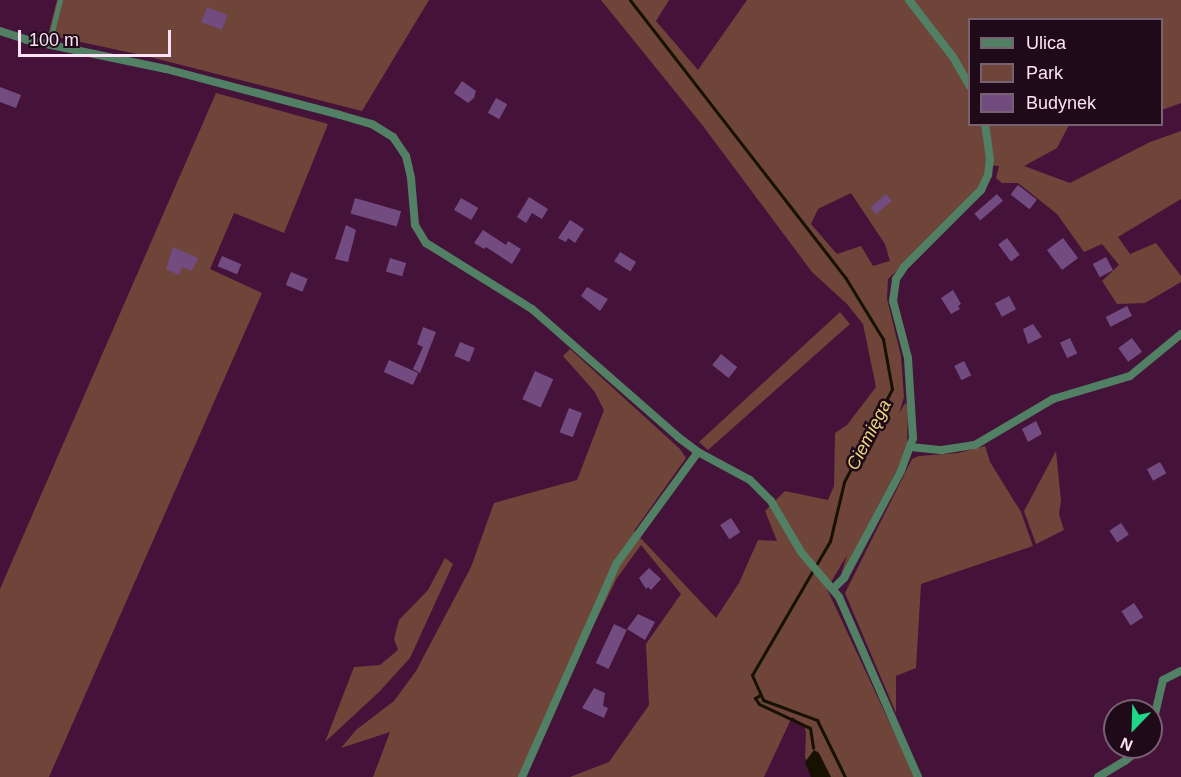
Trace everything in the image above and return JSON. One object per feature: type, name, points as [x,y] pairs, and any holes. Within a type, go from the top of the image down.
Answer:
[{"type":"street","points":[[909,0],[953,57],[968,85]]},
{"type":"street","points":[[0,31],[49,45],[166,69],[353,118],[386,132],[406,156],[411,178],[415,225],[426,243],[532,309],[631,398],[698,452],[758,486],[771,501],[801,552],[833,589],[918,777]]},
{"type":"street","points":[[833,589],[844,578],[902,471],[911,447],[914,427],[910,381],[906,348],[893,301],[894,286],[904,267],[981,190],[988,175],[990,159],[985,126]]},
{"type":"street","points":[[911,447],[942,450],[975,445],[1053,399],[1130,376],[1181,334]]},
{"type":"street","points":[[522,777],[617,563],[698,452]]},
{"type":"street","points":[[1159,699],[1163,680],[1181,671]]},
{"type":"street","points":[[1098,777],[1127,759]]},
{"type":"lane","points":[[49,45],[60,0]]},
{"type":"green space","points":[[57,0],[429,0],[362,111],[146,56],[48,35]]},
{"type":"green space","points":[[601,0],[669,0],[656,21],[698,70],[747,0],[1181,0],[1181,103],[1163,110],[1163,18],[968,18],[968,126],[1068,126],[1057,148],[1024,166],[1070,183],[1150,142],[1181,131],[1181,199],[1118,237],[1130,254],[1156,243],[1181,276],[1181,282],[1145,303],[1117,304],[1102,281],[1119,265],[1102,244],[1084,252],[1057,214],[1018,183],[1002,183],[996,178],[999,166],[987,165],[983,182],[966,204],[888,279],[887,299],[901,356],[904,397],[899,414],[905,403],[908,406],[907,450],[840,578],[847,555],[827,589],[915,777],[812,777],[805,757],[804,725],[792,717],[764,777],[570,777],[609,762],[649,705],[646,644],[681,594],[641,545],[617,578],[518,777],[373,777],[390,732],[341,748],[356,730],[394,701],[416,671],[471,567],[494,503],[577,480],[604,410],[594,391],[563,356],[570,349],[680,449],[686,458],[634,531],[716,618],[739,583],[758,540],[777,541],[765,511],[785,491],[828,500],[834,486],[835,433],[847,425],[876,387],[863,324],[847,304],[812,272],[703,126]],"holes":[[[851,193],[885,244],[890,261],[873,266],[861,246],[837,254],[811,224],[818,209]]]},
{"type":"green space","points":[[216,93],[328,124],[284,233],[234,213],[210,269],[262,293],[49,777],[0,777],[0,589]]},
{"type":"green space","points":[[840,312],[850,324],[708,450],[699,442]]},
{"type":"green space","points":[[985,446],[990,462],[1021,512],[1033,546],[921,584],[916,668],[896,676],[896,713],[845,593],[912,459],[919,456],[958,453]]},
{"type":"green space","points":[[1056,451],[1061,501],[1059,514],[1064,530],[1036,544],[1024,511]]},
{"type":"green space","points":[[445,558],[453,564],[410,658],[379,692],[325,742],[354,667],[380,665],[398,650],[394,639],[399,620],[428,590]]},
{"type":"shaded area","points":[[814,750],[819,753],[831,777],[811,777],[805,762]]},
{"type":"building","points":[[207,7],[228,15],[222,30],[201,22]]},
{"type":"building","points":[[462,81],[476,91],[474,98],[468,103],[454,93]]},
{"type":"building","points":[[0,87],[21,95],[16,108],[0,102]]},
{"type":"building","points":[[496,98],[507,104],[499,119],[488,113]]},
{"type":"building","points":[[1018,185],[1037,200],[1030,209],[1011,194]]},
{"type":"building","points":[[886,194],[892,201],[876,215],[870,208]]},
{"type":"building","points":[[997,194],[1003,201],[980,220],[974,214]]},
{"type":"building","points":[[529,197],[548,209],[542,219],[532,213],[526,223],[517,217]]},
{"type":"building","points":[[355,198],[401,211],[397,227],[351,213]]},
{"type":"building","points":[[461,198],[478,208],[471,220],[454,210]]},
{"type":"building","points":[[570,220],[584,229],[575,243],[568,238],[566,242],[558,238]]},
{"type":"building","points":[[346,225],[356,230],[348,262],[335,259]]},
{"type":"building","points":[[483,230],[506,245],[508,241],[521,249],[512,264],[486,247],[484,249],[474,243]]},
{"type":"building","points":[[1007,238],[1020,255],[1011,261],[998,245]]},
{"type":"building","points":[[1063,238],[1078,258],[1062,270],[1047,250]]},
{"type":"building","points":[[173,247],[198,258],[192,271],[182,267],[179,275],[166,269]]},
{"type":"building","points":[[620,252],[636,262],[630,271],[614,261]]},
{"type":"building","points":[[222,256],[241,264],[237,274],[218,266]]},
{"type":"building","points":[[1106,257],[1113,270],[1100,277],[1093,264]]},
{"type":"building","points":[[390,258],[406,263],[402,276],[386,271]]},
{"type":"building","points":[[291,272],[308,279],[302,292],[286,285]]},
{"type":"building","points":[[587,287],[608,299],[600,311],[581,296]]},
{"type":"building","points":[[953,290],[961,304],[958,306],[960,309],[951,314],[941,298]]},
{"type":"building","points":[[1009,296],[1016,309],[1002,317],[995,304]]},
{"type":"building","points":[[1127,306],[1132,316],[1111,327],[1106,317]]},
{"type":"building","points":[[1033,324],[1042,337],[1028,344],[1023,329]]},
{"type":"building","points":[[423,327],[436,332],[420,373],[413,369],[423,347],[417,344]]},
{"type":"building","points":[[1070,338],[1077,353],[1067,358],[1060,343]]},
{"type":"building","points":[[1132,338],[1142,352],[1128,362],[1118,348]]},
{"type":"building","points":[[460,342],[475,348],[469,362],[454,356]]},
{"type":"building","points":[[721,354],[737,367],[729,378],[712,365]]},
{"type":"building","points":[[389,360],[418,373],[413,385],[384,372]]},
{"type":"building","points":[[964,361],[971,375],[961,380],[954,366]]},
{"type":"building","points":[[535,371],[553,379],[541,407],[522,399]]},
{"type":"building","points":[[569,408],[582,413],[573,437],[560,432]]},
{"type":"building","points":[[1036,421],[1042,434],[1028,442],[1022,429]]},
{"type":"building","points":[[1160,462],[1166,473],[1153,481],[1147,469]]},
{"type":"building","points":[[731,518],[740,532],[729,539],[720,525]]},
{"type":"building","points":[[1121,523],[1129,535],[1117,542],[1109,531]]},
{"type":"building","points":[[649,568],[661,579],[651,590],[648,587],[646,589],[639,578]]},
{"type":"building","points":[[1134,603],[1143,617],[1131,625],[1121,611]]},
{"type":"building","points":[[638,614],[655,622],[645,640],[627,629]]},
{"type":"building","points":[[614,624],[627,630],[609,669],[596,663]]},
{"type":"building","points":[[594,688],[605,693],[603,706],[608,708],[604,718],[582,708]]},
{"type":"waterway","name":"Ciemięga","points":[[630,0],[845,277],[883,339],[892,389],[844,482],[830,541],[752,675],[763,700],[817,720],[845,777]]},
{"type":"waterway","points":[[760,695],[755,698],[759,704],[810,728],[813,748]]}]
